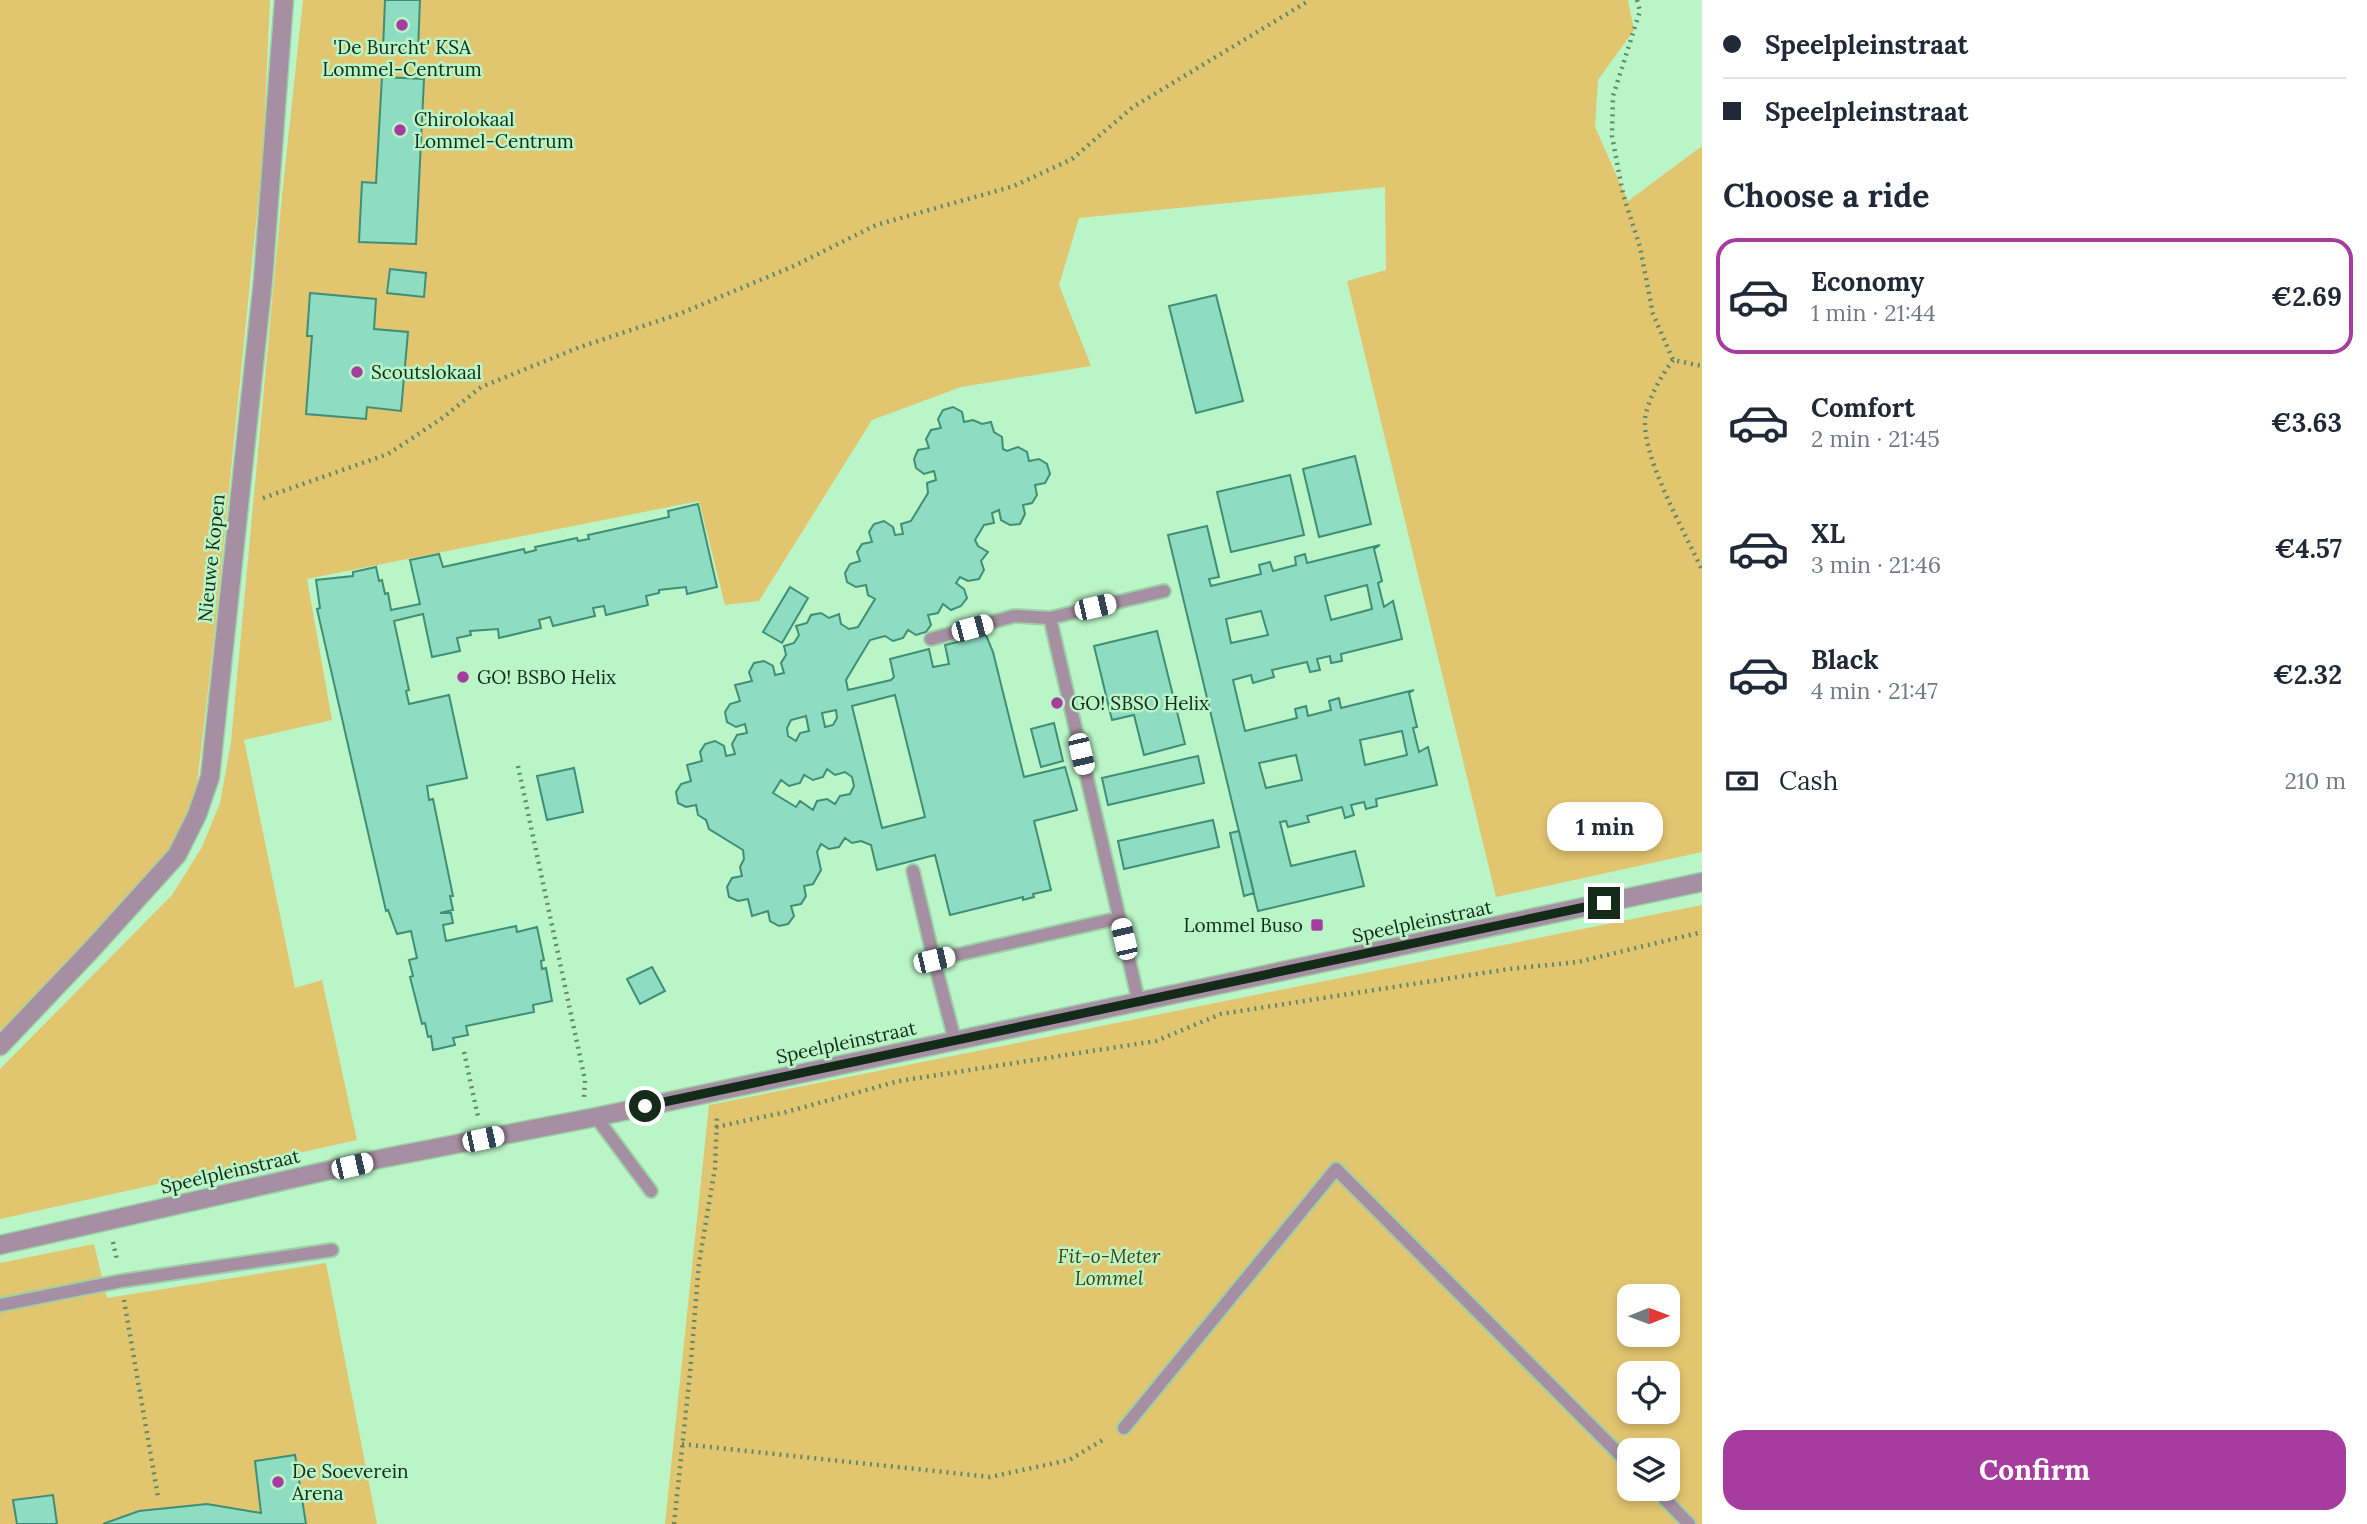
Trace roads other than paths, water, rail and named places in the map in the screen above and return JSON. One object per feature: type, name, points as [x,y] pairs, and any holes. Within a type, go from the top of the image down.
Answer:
[{"type":"street","name":"Nieuwe Kopen","points":[[0,1046],[177,855],[197,816],[210,777],[263,280],[284,0]]},
{"type":"street","name":"Speelpleinstraat","points":[[0,1245],[379,1159],[1139,1003],[1702,882]]},
{"type":"lane","points":[[931,639],[1014,616],[1050,618],[1164,591]]},
{"type":"lane","points":[[1050,618],[1139,1003]]},
{"type":"lane","points":[[913,871],[955,1041]]},
{"type":"lane","points":[[934,960],[1119,918]]},
{"type":"lane","points":[[589,1118],[651,1191]]},
{"type":"lane","points":[[1124,1428],[1336,1169],[1617,1452]]},
{"type":"lane","points":[[0,1305],[121,1281],[332,1250]]},
{"type":"lane","points":[[1666,1501],[1689,1524]]},
{"type":"place","name":"'De Burcht' KSA Lommel-Centrum","points":[[402,25]]},
{"type":"place","name":"Chirolokaal Lommel-Centrum","points":[[400,130]]},
{"type":"place","name":"Scoutslokaal","points":[[357,372]]},
{"type":"place","name":"GO! BSBO Helix","points":[[463,677]]},
{"type":"place","name":"GO! SBSO Helix","points":[[1057,703]]},
{"type":"place","name":"Lommel Buso","points":[[1317,925]]},
{"type":"place","name":"De Soeverein Arena","points":[[278,1482]]},
{"type":"park label","name":"Fit-o-Meter Lommel","points":[[1109,1267]]}]
